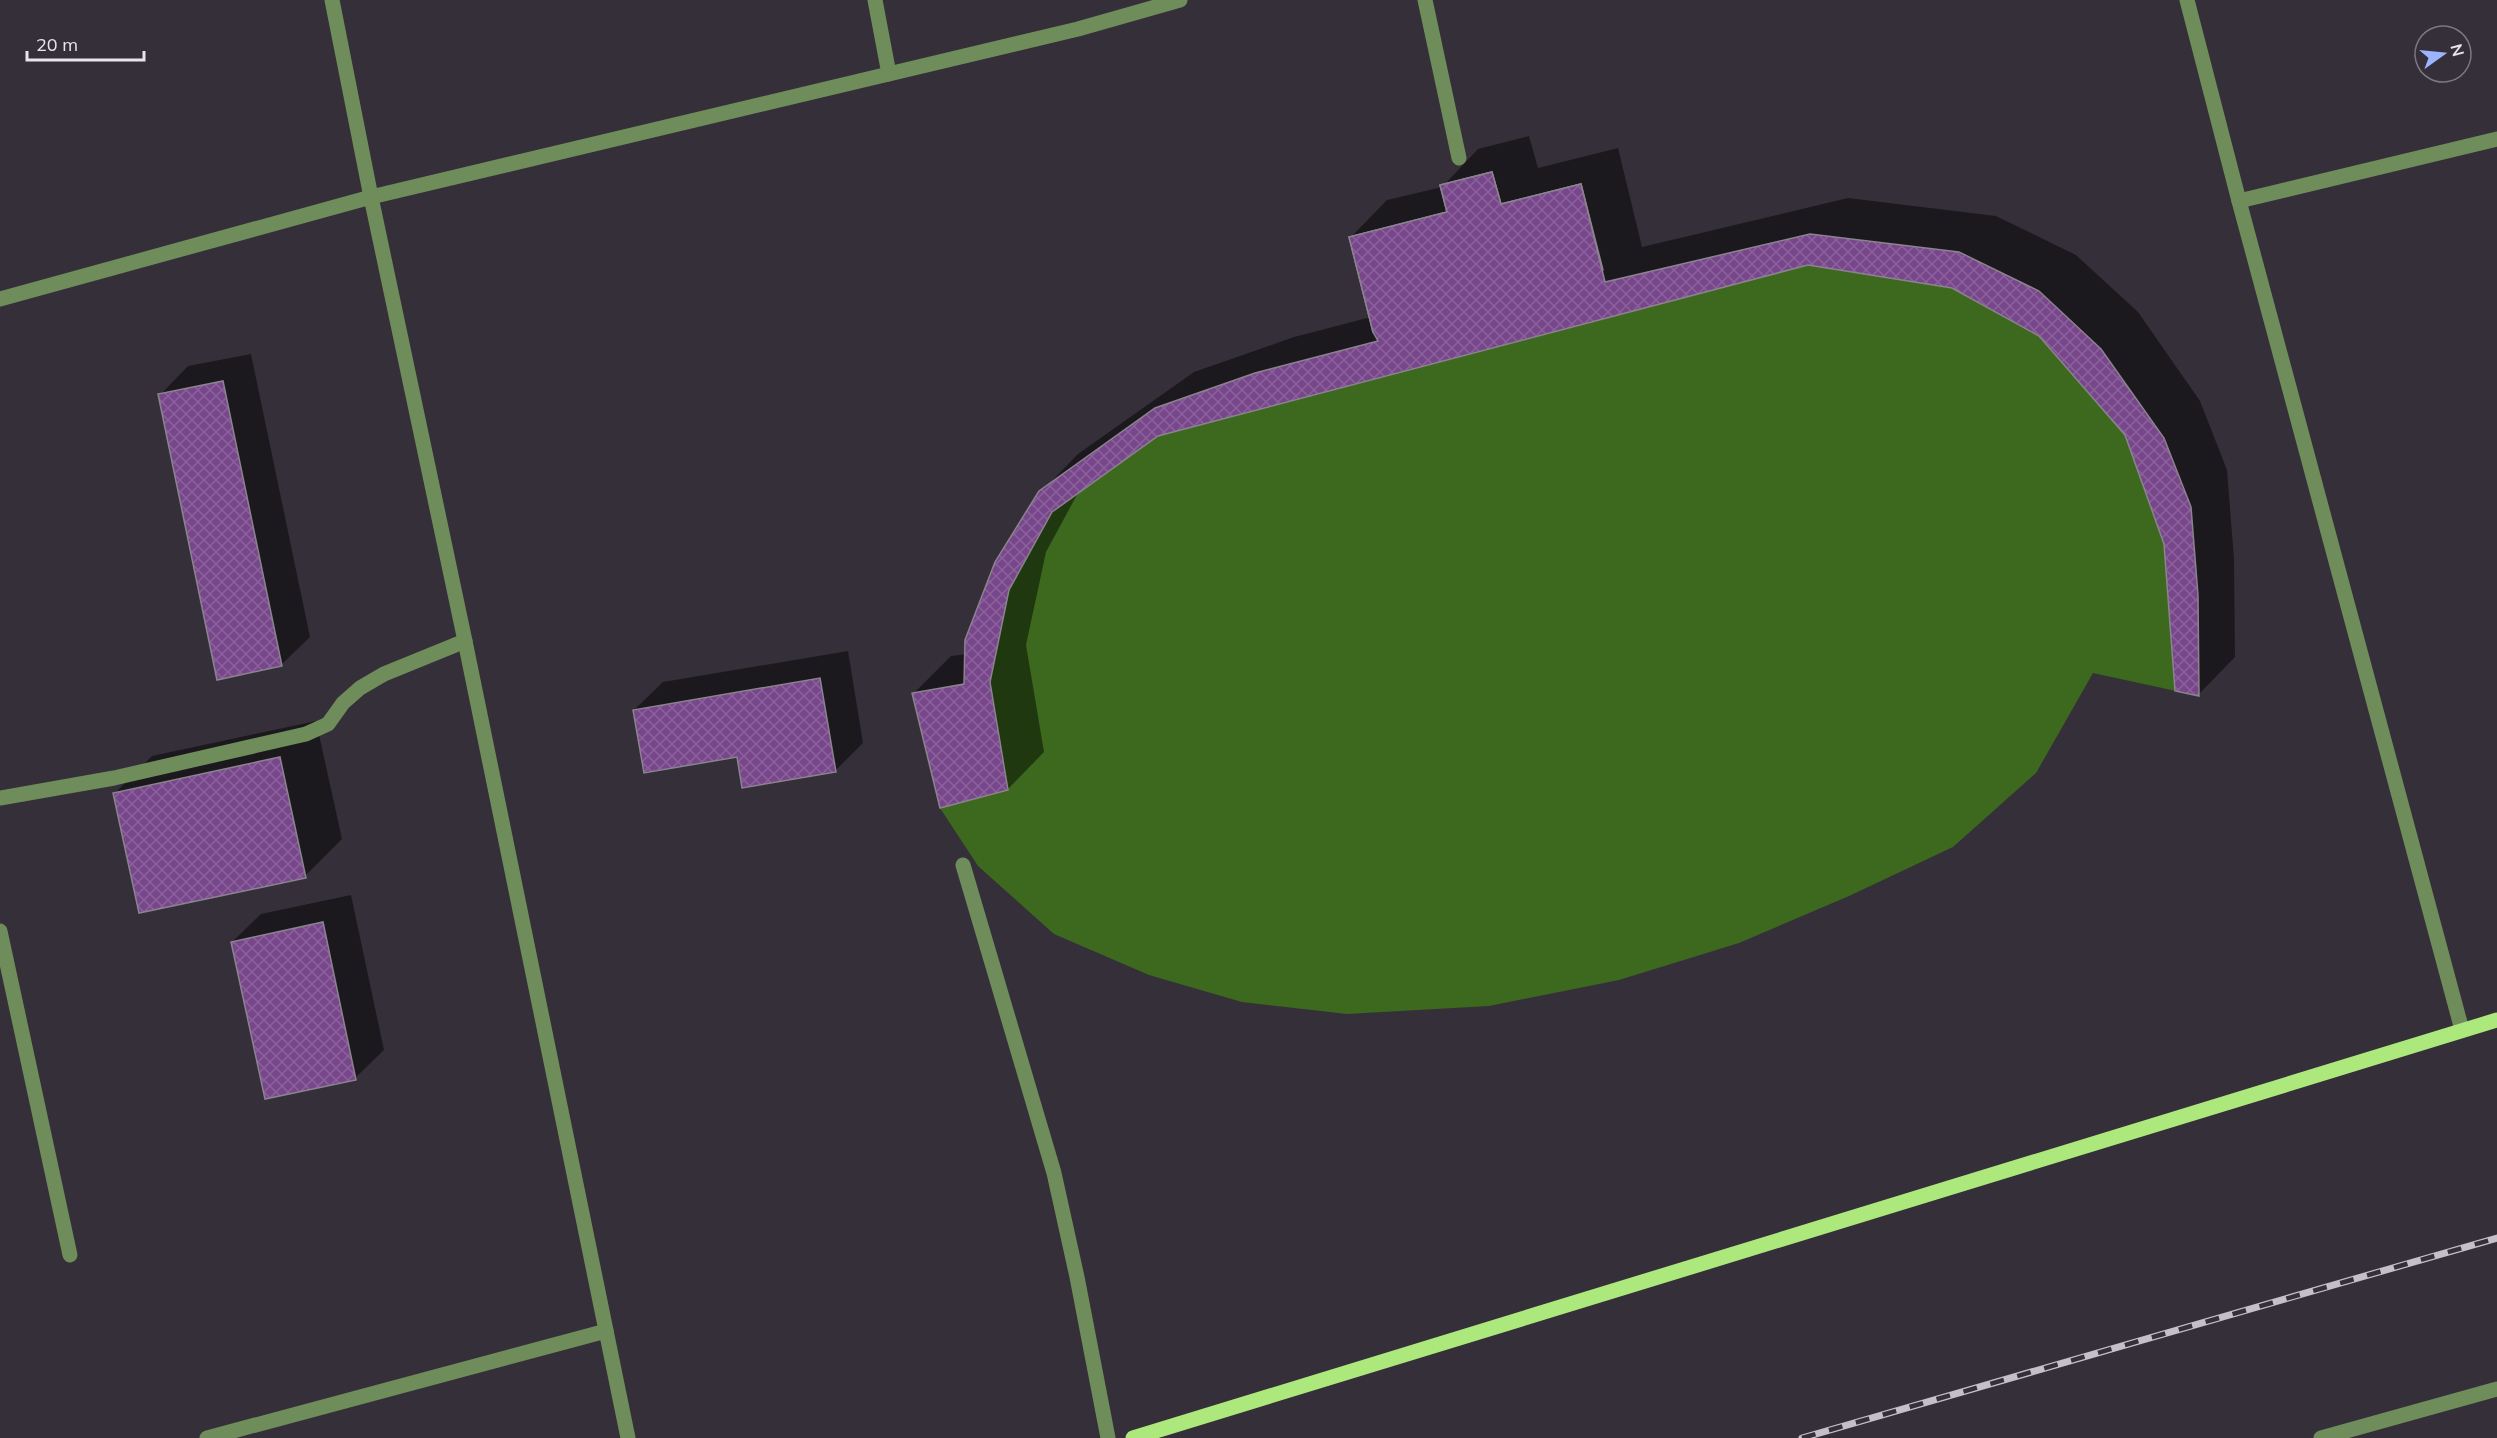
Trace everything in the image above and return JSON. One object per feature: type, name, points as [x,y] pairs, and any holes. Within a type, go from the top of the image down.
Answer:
[{"type":"main road","points":[[1133,1438],[2497,1020]]},
{"type":"street","points":[[332,0],[628,1438]]},
{"type":"street","points":[[875,0],[889,74]]},
{"type":"street","points":[[0,299],[371,197],[1078,29],[1180,0]]},
{"type":"street","points":[[1425,0],[1460,158]]},
{"type":"street","points":[[2187,0],[2462,1030]]},
{"type":"street","points":[[2239,201],[2497,139]]},
{"type":"street","points":[[0,798],[114,778],[306,734],[327,724],[343,703],[360,688],[384,674],[465,641]]},
{"type":"street","points":[[963,865],[1053,1173],[1077,1277],[1108,1438]]},
{"type":"street","points":[[0,931],[70,1255]]},
{"type":"street","points":[[207,1438],[606,1331]]},
{"type":"street","points":[[2321,1438],[2497,1389]]},
{"type":"green space","points":[[1810,234],[1959,252],[2039,291],[2101,349],[2164,438],[2191,507],[2198,595],[2199,696],[2093,673],[2036,773],[1953,847],[1849,896],[1739,943],[1619,980],[1489,1006],[1347,1014],[1242,1002],[1149,975],[1054,934],[978,866],[940,808],[912,693],[964,684],[965,640],[1039,491],[1255,373]]},
{"type":"building","points":[[1492,172],[1501,204],[1581,184],[1603,270],[1506,295],[1504,286],[1473,294],[1476,306],[1373,332],[1349,237],[1447,212],[1440,185]]},
{"type":"building","points":[[1492,172],[1501,204],[1581,184],[1605,282],[1810,234],[1959,252],[2039,291],[2101,349],[2164,438],[2191,507],[2198,595],[2199,696],[2175,691],[2164,544],[2125,435],[2039,336],[1952,288],[1808,265],[1158,436],[1052,512],[1009,590],[990,682],[1008,790],[940,808],[912,693],[964,684],[965,640],[995,562],[1039,491],[1155,408],[1255,373],[1378,341],[1373,332],[1349,237],[1447,212],[1440,185]]},
{"type":"building","points":[[223,381],[282,666],[217,680],[158,394]]},
{"type":"building","points":[[820,678],[836,772],[742,788],[737,757],[644,773],[633,710]]},
{"type":"building","points":[[280,757],[306,878],[139,913],[113,793]]},
{"type":"building","points":[[323,922],[356,1080],[265,1099],[231,942]]},
{"type":"railway","points":[[1802,1438],[2497,1238]]}]
